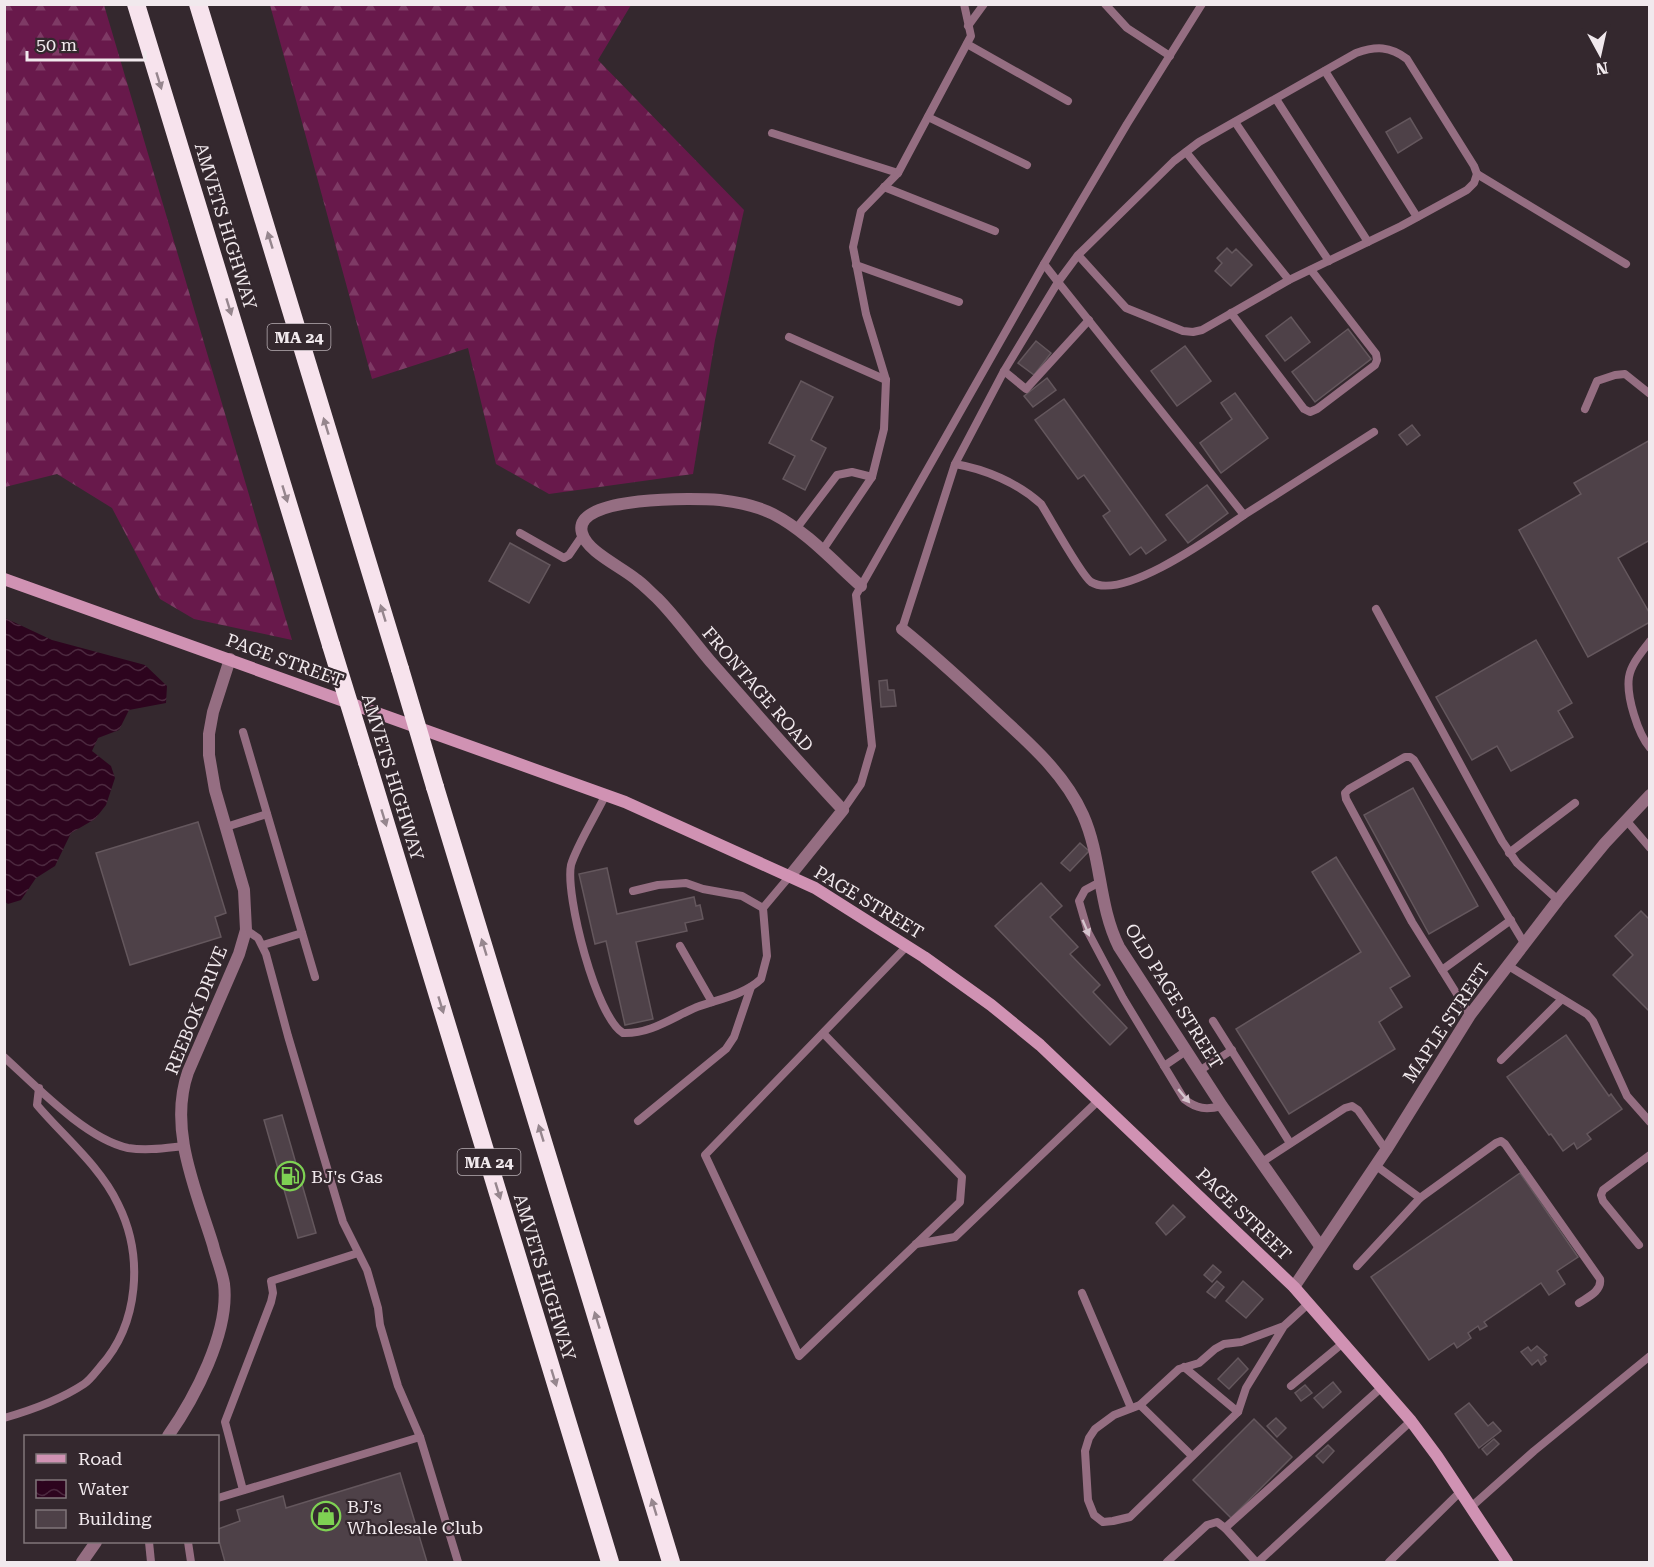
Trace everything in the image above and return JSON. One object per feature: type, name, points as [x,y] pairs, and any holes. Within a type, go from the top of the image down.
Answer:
[{"type":"highway","name":"AMVETS HIGHWAY","points":[[136,4],[610,1563]]},
{"type":"highway","name":"AMVETS HIGHWAY","points":[[198,4],[671,1563]]},
{"type":"main road","name":"PAGE STREET","points":[[4,579],[606,794],[815,888],[907,946],[991,1005],[1040,1045],[1294,1287],[1411,1421],[1507,1563]]},
{"type":"street","points":[[582,536],[581,527],[586,518],[604,508],[650,500],[689,498],[721,500],[751,506],[772,514],[796,529],[861,586]]},
{"type":"street","name":"FRONTAGE ROAD","points":[[582,536],[592,549],[637,579],[664,606],[706,657],[843,810]]},
{"type":"street","name":"OLD PAGE STREET","points":[[902,629],[926,648],[1033,748],[1066,786],[1083,816],[1095,851],[1106,914],[1119,947],[1222,1106],[1320,1246]]},
{"type":"street","name":"REEBOK DRIVE","points":[[169,1435],[189,1405],[203,1375],[224,1306],[221,1274],[184,1146],[181,1108],[185,1082],[239,954],[246,930],[244,891],[212,778],[209,744],[213,712],[230,659]]},
{"type":"street","name":"MAPLE STREET","points":[[1294,1287],[1386,1150],[1470,1016],[1558,900],[1650,795]]},
{"type":"street","points":[[789,877],[843,810]]},
{"type":"street","points":[[82,1563],[95,1543]]},
{"type":"lane","points":[[822,551],[872,477],[884,429],[886,380],[866,314],[853,247],[861,211],[898,173],[971,36],[964,4]]},
{"type":"lane","points":[[968,26],[984,4]]},
{"type":"lane","points":[[1105,4],[1127,28],[1170,56]]},
{"type":"lane","points":[[843,810],[861,784],[872,746],[856,595],[1044,264],[1202,4]]},
{"type":"lane","points":[[967,44],[1068,101]]},
{"type":"lane","points":[[902,629],[955,464],[1004,371],[1058,282],[1078,255],[1186,152],[1325,70],[1367,49],[1382,47],[1397,51],[1414,68],[1477,174],[1626,264]]},
{"type":"lane","points":[[1325,70],[1417,217]]},
{"type":"lane","points":[[1276,99],[1368,242]]},
{"type":"lane","points":[[928,117],[1028,165]]},
{"type":"lane","points":[[1234,122],[1329,261]]},
{"type":"lane","points":[[772,133],[898,173]]},
{"type":"lane","points":[[1186,152],[1289,280]]},
{"type":"lane","points":[[1078,255],[1126,308],[1183,331],[1193,332],[1202,330],[1289,280],[1467,190],[1474,183],[1477,174]]},
{"type":"lane","points":[[884,187],[995,231]]},
{"type":"lane","points":[[1044,264],[1244,515]]},
{"type":"lane","points":[[856,265],[959,302]]},
{"type":"lane","points":[[1231,313],[1304,409],[1310,412],[1317,409],[1375,365],[1377,360],[1376,354],[1311,270]]},
{"type":"lane","points":[[1004,371],[1026,389],[1089,321]]},
{"type":"lane","points":[[789,337],[886,380]]},
{"type":"lane","points":[[1585,409],[1597,381],[1615,375],[1625,374],[1650,394]]},
{"type":"lane","points":[[955,464],[972,467],[1032,495],[1041,504],[1087,578],[1101,586],[1120,585],[1171,563],[1190,552],[1374,432]]},
{"type":"lane","points":[[796,529],[837,475],[852,472],[872,477]]},
{"type":"lane","points":[[520,533],[564,558],[569,555],[582,536]]},
{"type":"lane","points":[[1376,609],[1509,853],[1558,900]]},
{"type":"lane","points":[[1650,641],[1632,668],[1629,687],[1637,728],[1650,748]]},
{"type":"lane","points":[[243,732],[315,977]]},
{"type":"lane","points":[[1470,1016],[1412,922],[1346,799],[1345,793],[1404,757],[1414,760],[1524,943]]},
{"type":"lane","points":[[606,794],[572,862],[570,882],[587,966],[595,988],[617,1028],[623,1034],[668,1023],[696,1008],[751,987],[761,979],[767,956],[763,908],[789,877]]},
{"type":"lane","points":[[1509,853],[1575,803]]},
{"type":"lane","points":[[226,827],[267,814]]},
{"type":"lane","points":[[1626,820],[1650,849]]},
{"type":"lane","points":[[1100,882],[1085,890],[1079,902],[1083,921],[1123,998],[1184,1099],[1194,1107],[1208,1109],[1222,1106]]},
{"type":"lane","points":[[633,891],[658,885],[686,883],[703,889],[742,896],[763,908]]},
{"type":"lane","points":[[1442,970],[1511,920]]},
{"type":"lane","points":[[246,930],[254,934],[263,945],[343,1222],[367,1270],[398,1386],[420,1437],[458,1563]]},
{"type":"lane","points":[[263,945],[302,933]]},
{"type":"lane","points":[[680,946],[711,1002]]},
{"type":"lane","points":[[823,1033],[962,1178],[960,1202],[799,1356],[705,1155],[907,946]]},
{"type":"lane","points":[[1507,965],[1587,1014],[1593,1021],[1628,1096],[1650,1122]]},
{"type":"lane","points":[[638,1121],[726,1049],[734,1037],[751,987]]},
{"type":"lane","points":[[1501,1060],[1562,999]]},
{"type":"lane","points":[[1213,1021],[1290,1143]]},
{"type":"lane","points":[[1199,1071],[1232,1050]]},
{"type":"lane","points":[[1164,1066],[1186,1051]]},
{"type":"lane","points":[[4,1057],[60,1108],[119,1145],[148,1150],[184,1146]]},
{"type":"lane","points":[[4,1418],[54,1401],[86,1383],[112,1354],[126,1327],[134,1290],[133,1249],[119,1205],[101,1177],[37,1105],[39,1088]]},
{"type":"lane","points":[[916,1244],[955,1237],[1099,1100]]},
{"type":"lane","points":[[1262,1162],[1345,1108],[1352,1106],[1358,1110],[1386,1150]]},
{"type":"lane","points":[[1357,1266],[1420,1198],[1496,1143],[1501,1142],[1505,1144],[1600,1279],[1599,1289],[1579,1304]]},
{"type":"lane","points":[[1639,1245],[1603,1201],[1601,1195],[1603,1190],[1650,1155]]},
{"type":"lane","points":[[1375,1165],[1420,1198]]},
{"type":"lane","points":[[243,1490],[225,1422],[271,1302],[273,1293],[271,1281],[358,1253]]},
{"type":"lane","points":[[1082,1293],[1135,1406],[1192,1456]]},
{"type":"lane","points":[[1284,1326],[1241,1342],[1224,1344],[1199,1363],[1179,1369],[1135,1406],[1095,1429],[1085,1451],[1088,1500],[1094,1515],[1103,1521],[1130,1517],[1238,1412],[1246,1388],[1284,1326],[1309,1303]]},
{"type":"lane","points":[[1292,1386],[1343,1343]]},
{"type":"lane","points":[[1471,1507],[1534,1451],[1650,1356]]},
{"type":"lane","points":[[1184,1367],[1238,1412]]},
{"type":"lane","points":[[1226,1528],[1382,1388]]},
{"type":"lane","points":[[1167,1563],[1207,1525],[1217,1522],[1226,1528],[1257,1563],[1411,1421]]},
{"type":"lane","points":[[219,1498],[420,1437]]},
{"type":"lane","points":[[1389,1563],[1460,1492]]},
{"type":"lane","points":[[149,1543],[151,1563]]},
{"type":"lane","points":[[188,1543],[191,1563]]},
{"type":"green space","points":[[5,4],[104,5],[292,640],[194,619],[160,599],[112,508],[57,474],[5,487]]},
{"type":"green space","points":[[270,5],[631,5],[598,60],[744,210],[715,340],[693,474],[549,494],[496,464],[468,348],[372,379]]},
{"type":"water","points":[[5,618],[52,640],[145,665],[167,686],[166,703],[129,710],[119,730],[98,738],[92,751],[111,766],[115,778],[106,805],[95,819],[71,833],[55,866],[36,878],[21,900],[8,904],[4,901]]},
{"type":"building","points":[[1410,118],[1422,138],[1398,153],[1386,132]]},
{"type":"building","points":[[1227,248],[1232,253],[1236,249],[1252,265],[1231,286],[1215,271],[1222,263],[1217,258]]},
{"type":"building","points":[[1291,317],[1310,342],[1285,361],[1266,336]]},
{"type":"building","points":[[1348,329],[1371,359],[1315,402],[1292,372]]},
{"type":"building","points":[[1036,341],[1051,353],[1034,375],[1018,363]]},
{"type":"building","points":[[1185,346],[1211,381],[1177,406],[1151,371]]},
{"type":"building","points":[[1047,378],[1056,390],[1033,407],[1024,396]]},
{"type":"building","points":[[801,381],[833,397],[811,440],[826,448],[805,490],[783,479],[795,456],[769,443]]},
{"type":"building","points":[[1235,393],[1268,438],[1221,473],[1200,443],[1232,419],[1221,403]]},
{"type":"building","points":[[1064,399],[1166,540],[1146,554],[1141,547],[1130,555],[1103,516],[1110,511],[1084,475],[1078,479],[1035,420]]},
{"type":"building","points":[[1412,425],[1420,435],[1407,445],[1399,435]]},
{"type":"building","points":[[1650,440],[1650,540],[1618,558],[1650,614],[1650,622],[1588,657],[1519,530],[1581,494],[1574,483]]},
{"type":"building","points":[[1207,485],[1228,513],[1188,543],[1166,515]]},
{"type":"building","points":[[510,543],[550,565],[529,603],[489,581]]},
{"type":"building","points":[[1536,640],[1572,703],[1558,711],[1573,737],[1511,771],[1497,746],[1472,760],[1436,697]]},
{"type":"building","points":[[887,680],[888,690],[894,690],[896,706],[881,707],[879,681]]},
{"type":"building","points":[[1413,788],[1478,906],[1429,934],[1364,815]]},
{"type":"building","points":[[198,822],[226,913],[215,917],[221,937],[130,965],[96,853]]},
{"type":"building","points":[[1080,843],[1089,851],[1070,871],[1061,863]]},
{"type":"building","points":[[1336,857],[1410,976],[1390,988],[1402,1007],[1379,1022],[1395,1049],[1289,1114],[1236,1029],[1361,952],[1312,872]]},
{"type":"building","points":[[607,868],[617,914],[694,897],[696,906],[700,905],[703,919],[685,923],[687,931],[636,942],[653,1019],[625,1025],[606,941],[595,944],[579,874]]},
{"type":"building","points":[[1041,883],[1062,906],[1050,917],[1078,947],[1070,954],[1100,985],[1093,992],[1127,1028],[1110,1045],[995,926]]},
{"type":"building","points":[[1641,911],[1650,920],[1650,1012],[1613,975],[1633,955],[1615,936]]},
{"type":"building","points":[[1566,1035],[1609,1096],[1611,1094],[1622,1109],[1587,1134],[1591,1139],[1577,1149],[1574,1143],[1563,1151],[1507,1077]]},
{"type":"building","name":"BJ's Gas","points":[[282,1115],[316,1233],[298,1238],[264,1120]]},
{"type":"building","points":[[1520,1173],[1578,1257],[1557,1271],[1565,1284],[1549,1295],[1541,1283],[1484,1322],[1487,1326],[1480,1330],[1478,1326],[1468,1333],[1471,1338],[1457,1348],[1454,1343],[1429,1360],[1371,1277]]},
{"type":"building","points":[[1173,1205],[1185,1217],[1166,1235],[1156,1223]]},
{"type":"building","points":[[1213,1265],[1221,1272],[1212,1282],[1204,1275]]},
{"type":"building","points":[[1217,1281],[1224,1287],[1215,1298],[1207,1292]]},
{"type":"building","points":[[1243,1281],[1263,1299],[1246,1318],[1226,1301]]},
{"type":"building","points":[[1537,1346],[1547,1355],[1544,1357],[1546,1361],[1541,1365],[1538,1360],[1532,1365],[1521,1352],[1528,1347],[1531,1351]]},
{"type":"building","points":[[1238,1358],[1248,1369],[1229,1389],[1218,1379]]},
{"type":"building","points":[[1333,1382],[1341,1392],[1323,1408],[1314,1398]]},
{"type":"building","points":[[1305,1385],[1312,1393],[1301,1401],[1295,1393]]},
{"type":"building","points":[[1469,1403],[1488,1426],[1493,1422],[1501,1431],[1479,1448],[1455,1414]]},
{"type":"building","points":[[1276,1418],[1286,1428],[1277,1437],[1267,1426]]},
{"type":"building","points":[[1254,1419],[1292,1457],[1231,1518],[1193,1480]]},
{"type":"building","points":[[1494,1439],[1499,1444],[1487,1455],[1482,1449]]},
{"type":"building","points":[[1328,1445],[1334,1451],[1323,1463],[1316,1456]]},
{"type":"building","name":"BJ's Wholesale Club","points":[[400,1473],[427,1562],[225,1562],[219,1541],[219,1529],[240,1521],[237,1510],[283,1496],[286,1508]]},
{"type":"place","name":"BJ's Gas","points":[[290,1176]]},
{"type":"place","name":"BJ's Wholesale Club","points":[[326,1516]]}]
